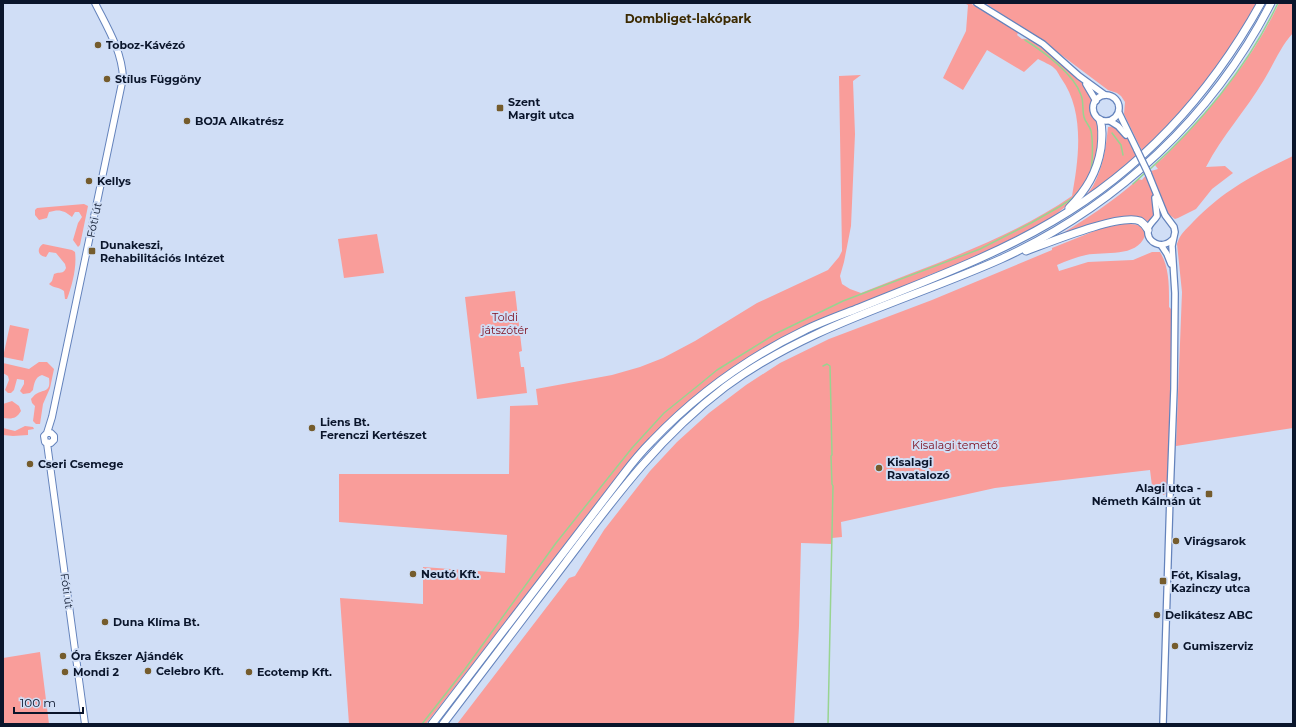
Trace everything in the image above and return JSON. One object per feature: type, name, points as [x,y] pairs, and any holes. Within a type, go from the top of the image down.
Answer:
[{"type":"highway","points":[[432,724],[589,518],[640,454],[652,440],[686,408],[721,380],[756,356],[803,331],[974,261],[1022,238],[1083,202],[1116,178],[1172,127],[1200,95],[1228,57],[1247,29],[1261,3]]},
{"type":"highway","points":[[1001,259],[1042,238],[1089,209],[1122,185],[1159,153],[1198,112],[1219,86],[1254,35],[1271,3]]},
{"type":"highway","points":[[1058,218],[1080,196],[1094,175],[1102,140],[1100,120]]},
{"type":"highway","points":[[443,724],[629,480],[659,446],[692,414],[725,387],[760,364],[844,322],[1001,259],[1113,221],[1135,220],[1141,222],[1148,230]]},
{"type":"main road","name":"Fóti út","points":[[85,724],[49,443],[44,438],[44,435],[50,434],[52,417],[123,78],[123,66],[118,51],[95,3]]},
{"type":"street","points":[[977,3],[1043,44],[1080,76],[1105,95],[1112,96],[1117,100],[1119,107],[1118,113],[1116,117],[1110,121]]},
{"type":"street","points":[[1080,76],[1090,89],[1096,101]]},
{"type":"street","points":[[1105,95],[1101,96],[1096,101],[1093,109],[1094,113],[1100,120],[1110,121],[1118,126],[1130,139]]},
{"type":"street","points":[[1118,113],[1148,173],[1168,220],[1174,227],[1174,235],[1172,240],[1174,276],[1174,389],[1163,724]]},
{"type":"street","points":[[1154,189],[1157,216],[1149,226],[1149,238],[1152,242],[1161,245],[1165,245],[1172,240]]},
{"type":"street","points":[[1154,220],[1168,220]]},
{"type":"street","points":[[1161,245],[1167,254],[1174,276]]},
{"type":"green space","points":[[964,3],[970,3],[1016,31],[1018,33],[1017,35],[1022,39],[1038,44],[1049,52],[1081,81],[1092,97],[1091,112],[1098,122],[1101,135],[1093,173],[1074,200],[1050,219],[974,258],[929,275],[886,295],[802,329],[685,406],[598,503],[426,724],[349,724],[340,598],[423,604],[423,567],[505,573],[507,535],[339,522],[339,474],[509,474],[510,406],[538,405],[536,389],[612,375],[640,367],[663,358],[695,341],[757,303],[828,270],[842,251],[839,76],[861,75],[853,81],[855,134],[851,226],[840,276],[842,284],[850,289],[861,293],[970,250],[1022,226],[1048,212],[1072,196],[1078,151],[1077,120],[1069,91],[1058,73],[1051,65],[1038,59],[1024,72],[987,50],[963,90],[943,78],[966,31],[968,5]]},
{"type":"green space","points":[[985,3],[1257,3],[1224,59],[1187,106],[1142,151],[1124,114],[1125,102],[1121,96],[1108,90],[1044,42]]},
{"type":"green space","points":[[1279,3],[1293,3],[1293,33],[1288,38],[1268,74],[1219,145],[1206,167],[1225,166],[1233,173],[1212,189],[1196,209],[1175,219],[1168,214],[1151,171],[1158,169],[1155,165],[1199,120],[1225,89],[1260,39]]},
{"type":"green space","points":[[1115,126],[1128,139],[1137,156],[1128,165],[1081,201],[1093,186],[1102,165],[1108,127]]},
{"type":"green space","points":[[1293,156],[1293,428],[1176,446],[1182,292],[1177,244],[1180,237],[1193,222],[1216,201],[1240,184]]},
{"type":"green space","points":[[1146,175],[1157,212],[1149,222],[1141,219],[1055,238],[1108,203],[1138,179],[1142,180]]},
{"type":"green space","points":[[84,204],[88,206],[80,245],[78,247],[73,240],[78,223],[82,217],[79,212],[75,212],[72,217],[59,210],[53,211],[49,212],[47,218],[39,220],[35,215],[35,210],[37,208]]},
{"type":"green space","name":"Kisalagi temető","points":[[1123,224],[1138,225],[1143,229],[1145,236],[1141,243],[1135,248],[1127,251],[1086,255],[1057,265],[1059,271],[1088,262],[1133,260],[1152,252],[1160,252],[1163,258],[1166,265],[1168,279],[1169,307],[1172,310],[1168,493],[1163,495],[1162,486],[1152,486],[1150,470],[995,488],[841,522],[842,537],[832,538],[832,544],[801,543],[799,626],[794,724],[457,724],[569,578],[575,576],[604,530],[650,471],[677,442],[709,413],[746,385],[780,363],[829,339],[932,300],[1102,228]]},
{"type":"green space","points":[[377,234],[384,273],[344,278],[338,239]]},
{"type":"green space","points":[[43,244],[72,250],[75,252],[74,276],[67,299],[65,299],[64,291],[49,284],[52,281],[54,274],[65,270],[65,264],[56,253],[49,252],[46,257],[41,255],[39,248]]},
{"type":"green space","name":"Toldi játszótér","points":[[515,291],[522,351],[519,352],[521,367],[524,367],[527,393],[477,399],[465,297]]},
{"type":"green space","points":[[10,325],[29,329],[23,361],[3,357]]},
{"type":"green space","points":[[39,362],[47,362],[54,369],[50,388],[43,404],[40,424],[36,424],[33,421],[35,406],[31,399],[35,394],[48,388],[49,378],[42,375],[38,377],[35,381],[33,390],[30,393],[23,394],[20,391],[24,384],[24,380],[17,379],[14,390],[11,393],[8,393],[5,390],[9,380],[8,376],[3,373],[3,363],[29,369]]},
{"type":"green space","points":[[12,401],[19,406],[21,411],[14,418],[3,418],[3,404]]},
{"type":"green space","points":[[25,426],[33,427],[34,429],[28,430],[28,435],[3,435],[3,428],[15,431]]},
{"type":"green space","points":[[40,652],[49,724],[3,724],[3,658]]},
{"type":"waterway","points":[[1149,170],[1187,133],[1222,92],[1252,49],[1278,3]]},
{"type":"waterway","points":[[1025,40],[1058,64],[1072,79],[1081,95],[1085,121],[1092,135],[1091,170],[1085,182]]},
{"type":"waterway","points":[[1112,133],[1121,145],[1123,155]]},
{"type":"waterway","points":[[1133,184],[1146,172]]},
{"type":"waterway","points":[[422,724],[465,669],[556,543],[632,448],[664,413],[717,370],[775,334],[843,301],[980,249],[1059,207],[1073,198],[1082,187]]},
{"type":"waterway","points":[[823,366],[827,364],[830,366],[831,456],[833,486],[828,724]]},
{"type":"place","name":"Toboz-Kávézó","points":[[98,45]]},
{"type":"place","name":"Stílus Függöny","points":[[107,79]]},
{"type":"place","name":"Szent Margit utca","points":[[500,108]]},
{"type":"place","name":"BOJA Alkatrész","points":[[187,121]]},
{"type":"place","name":"Kellys","points":[[89,181]]},
{"type":"place","name":"Dunakeszi, Rehabilitációs Intézet","points":[[92,251]]},
{"type":"place","name":"Liens Bt. Ferenczi Kertészet","points":[[312,428]]},
{"type":"place","name":"Cseri Csemege","points":[[30,464]]},
{"type":"place","name":"Kisalagi Ravatalozó","points":[[879,468]]},
{"type":"place","name":"Alagi utca - Németh Kálmán út","points":[[1209,494]]},
{"type":"place","name":"Virágsarok","points":[[1176,541]]},
{"type":"place","name":"Neutó Kft.","points":[[413,574]]},
{"type":"place","name":"Fót, Kisalag, Kazinczy utca","points":[[1163,581]]},
{"type":"place","name":"Delikátesz ABC","points":[[1157,615]]},
{"type":"place","name":"Duna Klíma Bt.","points":[[105,622]]},
{"type":"place","name":"Gumiszerviz","points":[[1175,646]]},
{"type":"place","name":"Óra Ékszer Ajándék","points":[[63,656]]},
{"type":"place","name":"Celebro Kft.","points":[[148,671]]},
{"type":"place","name":"Mondi 2","points":[[65,672]]},
{"type":"place","name":"Ecotemp Kft.","points":[[249,672]]},
{"type":"district","name":"Dombliget-lakópark","points":[[688,19]]}]
